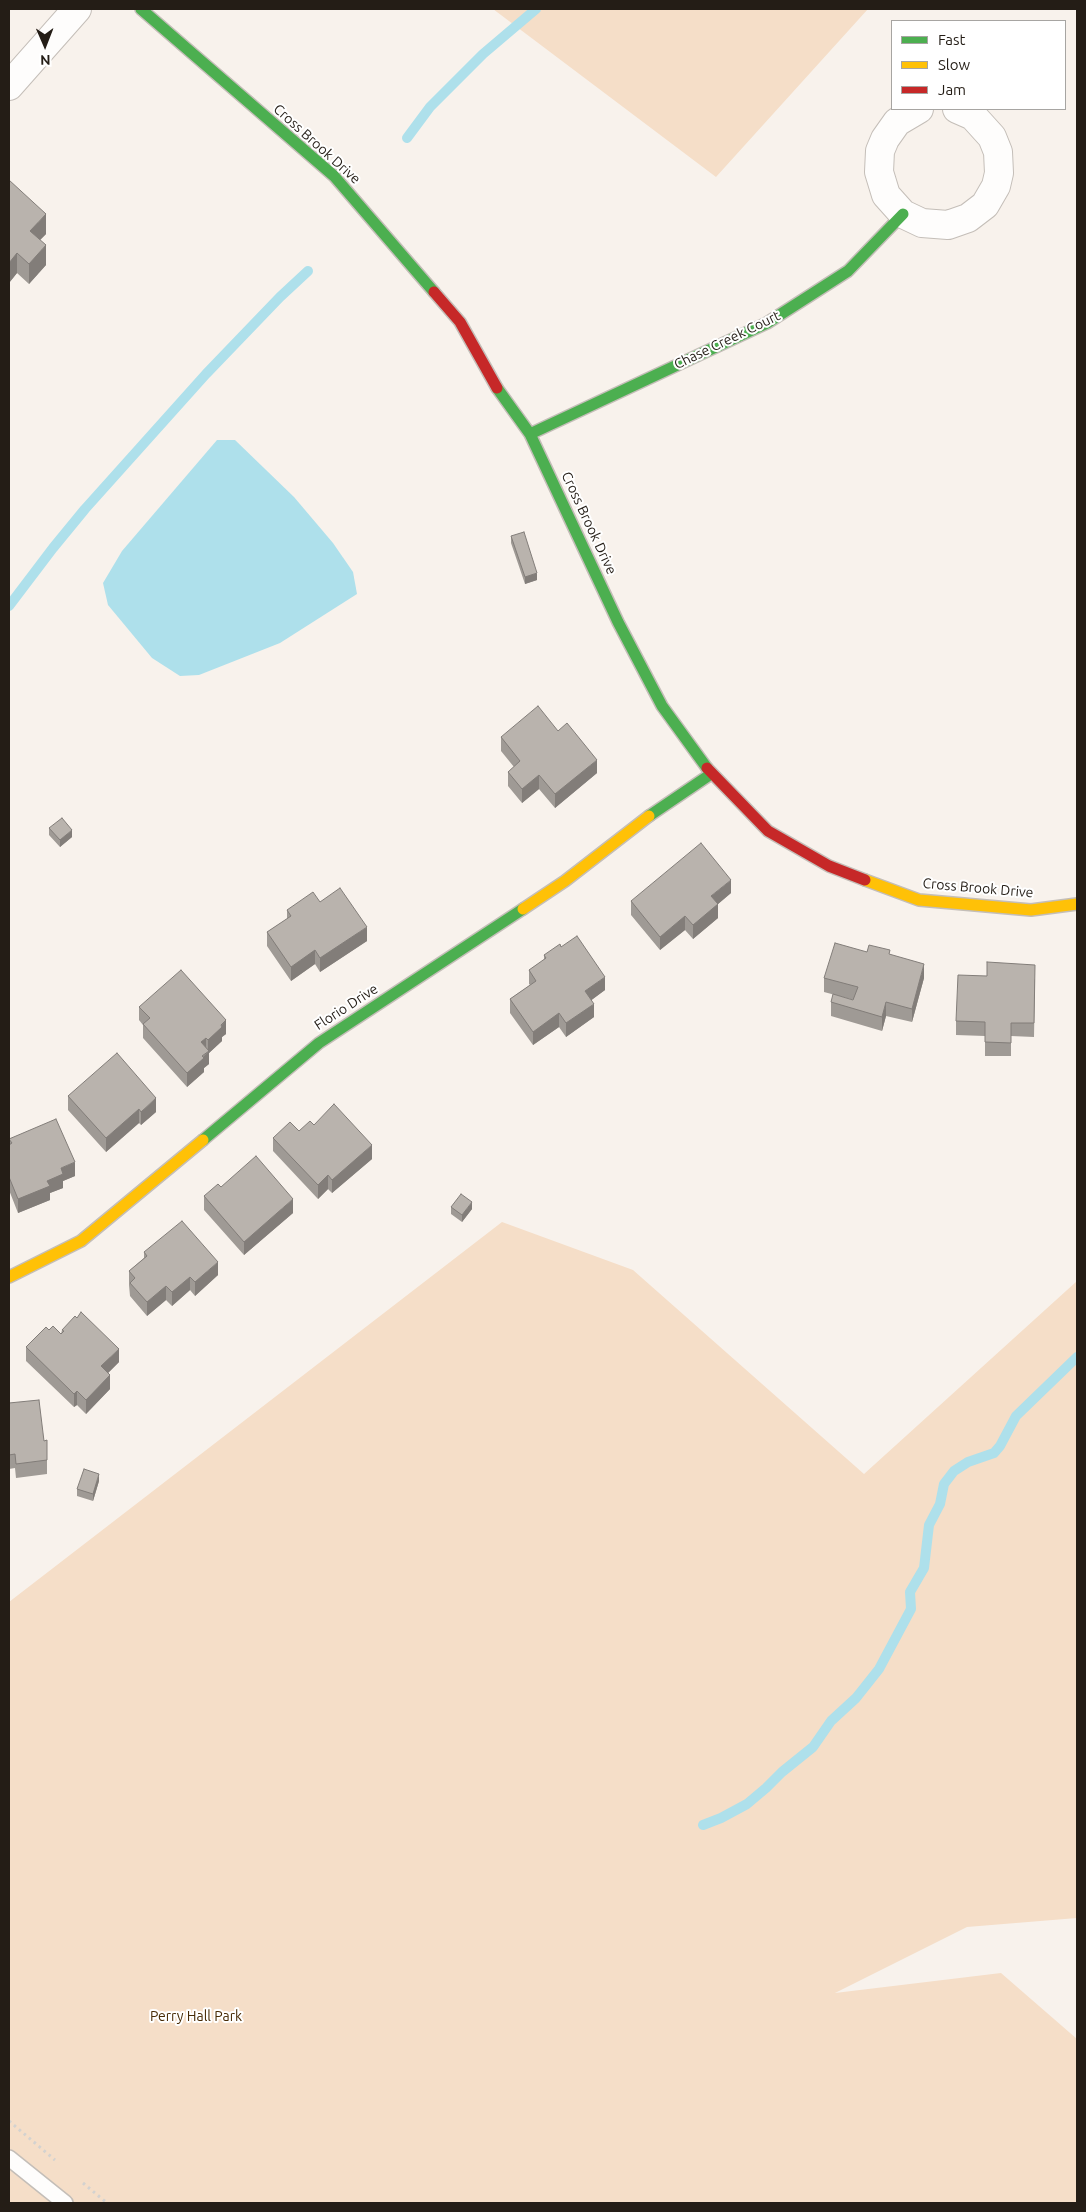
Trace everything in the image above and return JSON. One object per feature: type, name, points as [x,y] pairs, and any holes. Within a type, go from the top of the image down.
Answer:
[{"type":"street","points":[[9,86],[77,9]]},
{"type":"street","name":"Cross Brook Drive","points":[[141,9],[334,176],[460,322],[490,378],[530,434],[618,622],[662,706],[711,774],[768,831],[829,866],[919,900],[1030,910],[1077,904]]},
{"type":"street","points":[[917,110],[897,122],[885,139],[880,151],[879,172],[886,195],[903,214],[922,223],[948,225],[968,218],[985,205],[996,186],[999,173],[998,152],[992,137],[973,116],[960,110]]},
{"type":"street","name":"Chase Creek Court","points":[[530,434],[767,323],[848,271],[903,214]]},
{"type":"street","name":"Florio Drive","points":[[9,1277],[81,1241],[318,1044],[565,881],[659,808],[711,774]]},
{"type":"lane","points":[[9,2158],[65,2203]]},
{"type":"green space","points":[[493,9],[868,9],[716,177]]},
{"type":"green space","name":"Perry Hall Park","points":[[502,1222],[633,1270],[864,1474],[1077,1281],[1077,1918],[967,1927],[835,1993],[1001,1973],[1077,2039],[1077,2203],[9,2203],[9,1602]]},
{"type":"water","points":[[217,440],[235,440],[294,497],[333,543],[353,572],[357,594],[280,643],[199,675],[180,676],[152,658],[108,605],[103,583],[122,551]]},
{"type":"building","points":[[9,180],[46,214],[30,231],[46,245],[29,264],[17,253],[9,263]]},
{"type":"building","points":[[524,532],[537,573],[525,577],[511,536]]},
{"type":"building","points":[[538,706],[558,731],[567,723],[597,760],[555,794],[539,775],[522,789],[508,772],[520,761],[501,737]]},
{"type":"building","points":[[62,818],[72,830],[60,840],[49,828]]},
{"type":"building","points":[[701,843],[731,880],[711,896],[718,904],[693,925],[685,916],[660,937],[631,901]]},
{"type":"building","points":[[340,888],[367,927],[320,958],[315,950],[291,967],[267,932],[291,916],[287,910],[313,892],[320,902]]},
{"type":"building","points":[[577,936],[605,977],[585,991],[594,1004],[566,1023],[559,1013],[533,1032],[510,999],[536,981],[529,970],[546,958],[544,955],[560,944],[561,947]]},
{"type":"building","points":[[835,943],[867,952],[869,945],[890,950],[889,954],[924,964],[912,1009],[886,1002],[882,1017],[831,1002],[833,994],[853,1000],[858,987],[824,978]]},
{"type":"building","points":[[987,962],[1035,965],[1034,1023],[1011,1023],[1011,1043],[985,1042],[985,1022],[956,1021],[958,975],[987,976]]},
{"type":"building","points":[[181,970],[226,1020],[221,1025],[222,1027],[208,1040],[206,1038],[201,1042],[209,1051],[187,1073],[143,1024],[150,1018],[139,1007]]},
{"type":"building","points":[[117,1053],[156,1098],[141,1112],[139,1109],[106,1138],[68,1096]]},
{"type":"building","points":[[334,1104],[372,1145],[332,1180],[328,1175],[318,1185],[273,1138],[290,1122],[299,1131],[310,1121],[314,1125]]},
{"type":"building","points":[[56,1119],[75,1162],[61,1168],[63,1174],[47,1181],[50,1186],[18,1199],[9,1177],[9,1145],[12,1143],[9,1139]]},
{"type":"building","points":[[256,1156],[293,1199],[244,1242],[204,1196],[218,1184],[221,1187]]},
{"type":"building","points":[[461,1194],[472,1202],[462,1215],[451,1207]]},
{"type":"building","points":[[182,1221],[218,1262],[195,1282],[190,1277],[172,1292],[166,1286],[147,1302],[130,1283],[135,1278],[129,1271],[147,1256],[144,1252]]},
{"type":"building","points":[[81,1312],[119,1349],[101,1366],[110,1375],[86,1400],[77,1391],[74,1394],[26,1347],[46,1327],[49,1330],[53,1326],[61,1334],[64,1331],[62,1330],[75,1316],[77,1318]]},
{"type":"building","points":[[39,1400],[44,1441],[47,1440],[47,1460],[16,1464],[15,1454],[9,1455],[9,1403]]},
{"type":"building","points":[[84,1469],[99,1474],[93,1494],[77,1489]]},
{"type":"waterway","points":[[407,138],[430,107],[483,54],[536,9]]},
{"type":"waterway","points":[[9,606],[85,509],[206,374],[280,297],[308,271]]},
{"type":"waterway","points":[[703,1825],[747,1804],[813,1747],[831,1721],[856,1698],[879,1669],[911,1609],[910,1592],[924,1568],[929,1525],[940,1504],[944,1484],[954,1471],[968,1462],[994,1453],[1000,1446],[1016,1416],[1077,1357]]},
{"type":"traffic: fast","points":[[141,9],[334,176],[434,292]]},
{"type":"traffic: fast","points":[[530,434],[767,323],[848,271],[903,214]]},
{"type":"traffic: fast","points":[[497,388],[530,434],[618,622],[662,706],[707,768]]},
{"type":"traffic: fast","points":[[649,816],[711,774]]},
{"type":"traffic: fast","points":[[203,1140],[319,1043],[523,909]]},
{"type":"traffic: slow","points":[[523,909],[565,881],[649,816]]},
{"type":"traffic: slow","points":[[865,880],[919,900],[1031,910],[1077,904]]},
{"type":"traffic: slow","points":[[9,1277],[81,1241],[203,1140]]},
{"type":"traffic: jam","points":[[434,292],[460,322],[497,388]]},
{"type":"traffic: jam","points":[[707,768],[768,831],[829,866],[865,880]]}]
